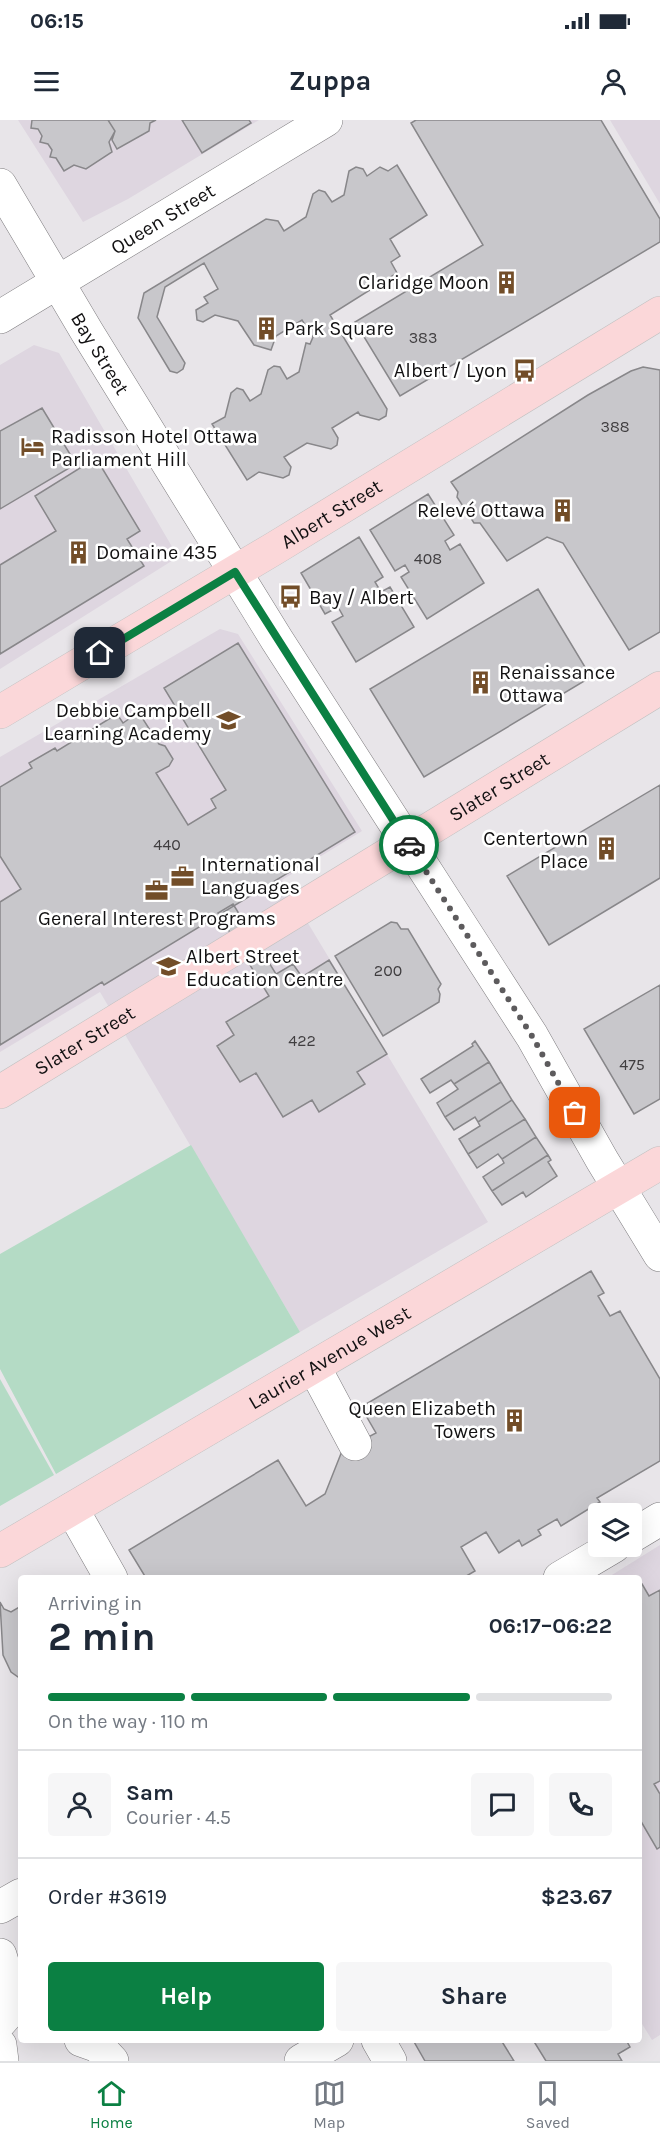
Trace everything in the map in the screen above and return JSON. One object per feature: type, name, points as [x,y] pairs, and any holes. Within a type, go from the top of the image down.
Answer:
[{"type":"main road","name":"Albert Street","points":[[0,712],[660,313]]},
{"type":"main road","name":"Slater Street","points":[[0,1092],[406,841],[660,688]]},
{"type":"main road","name":"Laurier Avenue West","points":[[0,1551],[660,1163]]},
{"type":"street","name":"Queen Street","points":[[0,317],[326,120]]},
{"type":"street","name":"Bay Street","points":[[0,185],[87,332],[235,572],[532,1036],[618,1187],[660,1255]]},
{"type":"street","points":[[314,1366],[355,1444]]},
{"type":"street","points":[[72,1509],[109,1575]]},
{"type":"street","points":[[642,1530],[660,1520]]},
{"type":"street","points":[[565,1575],[595,1557]]},
{"type":"street","points":[[0,1907],[18,1897]]},
{"type":"street","points":[[0,1955],[9,1985],[10,2018]]},
{"type":"street","points":[[90,2043],[98,2046],[112,2061]]},
{"type":"street","points":[[302,2061],[332,2043]]},
{"type":"street","points":[[380,2043],[390,2061]]},
{"type":"street","points":[[0,2045],[2,2061]]},
{"type":"shaded area","points":[[18,120],[259,120],[128,199],[83,222]]},
{"type":"shaded area","points":[[610,120],[660,120],[660,204]]},
{"type":"shaded area","points":[[34,345],[59,353],[178,557],[0,669],[0,365]]},
{"type":"shaded area","name":"Albert Street Education Centre","points":[[220,629],[238,634],[362,831],[282,880],[488,1222],[300,1332],[100,992],[0,1052],[0,757]]},
{"type":"shaded area","points":[[660,1545],[660,2035],[652,2040],[642,2024],[642,1575],[612,1575]]},
{"type":"green space","points":[[191,1145],[300,1332],[56,1474],[0,1369],[0,1254]]},
{"type":"green space","points":[[0,1379],[54,1475],[0,1506]]},
{"type":"building","points":[[32,120],[108,120],[115,131],[109,142],[112,152],[86,169],[74,165],[64,171],[56,158],[50,157],[52,150],[48,144],[40,142],[42,136],[38,129],[31,128]]},
{"type":"building","points":[[108,120],[156,120],[150,123],[149,131],[117,149],[112,140],[115,131]]},
{"type":"building","points":[[182,120],[249,120],[251,123],[202,153]]},
{"type":"building","name":"Claridge Moon","points":[[416,120],[601,120],[660,219],[660,242],[400,396],[355,322],[483,245],[411,123]]},
{"type":"building","name":"Park Square","points":[[397,165],[427,215],[390,239],[400,256],[391,262],[397,273],[330,315],[387,409],[386,416],[379,420],[360,415],[358,412],[332,428],[338,438],[337,445],[331,449],[307,443],[284,457],[291,467],[289,475],[283,478],[259,472],[247,480],[212,424],[225,417],[231,393],[237,388],[243,390],[250,401],[261,394],[268,370],[274,366],[280,367],[287,379],[299,372],[306,343],[310,344],[313,337],[302,320],[276,336],[271,350],[254,345],[238,321],[215,315],[203,322],[197,320],[196,310],[208,303],[204,297],[218,289],[204,263],[165,287],[157,317],[185,363],[183,369],[177,373],[170,371],[138,318],[144,293],[266,219],[278,221],[284,231],[306,217],[313,194],[319,190],[325,192],[332,202],[344,195],[349,171],[356,167],[363,169],[367,176],[380,167],[388,171]]},
{"type":"building","name":"Relevé Ottawa","points":[[643,367],[660,370],[660,632],[629,650],[563,543],[547,537],[507,561],[480,523],[474,523],[457,497],[458,492],[451,482],[588,395],[631,371]]},
{"type":"building","name":"Radisson Hotel Ottawa Parliament Hill","points":[[42,408],[76,464],[0,509],[0,431]]},
{"type":"building","name":"Domaine 435","points":[[96,458],[140,531],[127,539],[144,566],[0,654],[0,565],[56,531],[35,496]]},
{"type":"building","points":[[428,494],[454,535],[445,541],[450,550],[460,544],[484,583],[427,619],[401,577],[409,572],[405,565],[395,571],[370,530]]},
{"type":"building","points":[[359,537],[383,577],[375,582],[381,592],[390,587],[414,627],[356,662],[332,622],[343,616],[338,607],[325,614],[301,573]]},
{"type":"building","name":"Renaissance Ottawa","points":[[538,589],[591,677],[424,777],[370,689]]},
{"type":"building","points":[[238,643],[355,832],[104,985],[102,982],[0,1045],[0,902],[21,889],[0,856],[0,787],[32,768],[29,763],[55,748],[57,751],[117,714],[123,723],[136,714],[141,716],[159,744],[165,746],[173,759],[169,766],[156,773],[188,825],[216,808],[211,799],[226,790],[164,688]]},
{"type":"building","name":"Centertown Place","points":[[660,785],[660,878],[549,945],[507,876]]},
{"type":"building","points":[[233,904],[276,974],[261,983],[218,913]]},
{"type":"building","points":[[391,922],[397,923],[401,929],[408,929],[441,984],[438,989],[439,1002],[383,1036],[335,956]]},
{"type":"building","points":[[329,960],[387,1054],[357,1072],[365,1084],[319,1112],[312,1100],[283,1117],[256,1073],[240,1082],[217,1046],[234,1035],[226,1022],[269,996],[261,983],[293,964],[302,977]]},
{"type":"building","points":[[660,985],[660,1099],[634,1114],[584,1029]]},
{"type":"building","points":[[475,1041],[489,1062],[454,1084],[451,1080],[430,1093],[421,1079],[473,1046]]},
{"type":"building","points":[[489,1062],[501,1082],[445,1117],[437,1103],[458,1089],[454,1084]]},
{"type":"building","points":[[501,1082],[512,1100],[478,1122],[475,1117],[454,1130],[445,1117]]},
{"type":"building","points":[[512,1100],[525,1119],[468,1154],[459,1139],[480,1126],[478,1122]]},
{"type":"building","points":[[525,1119],[536,1137],[502,1159],[498,1154],[477,1168],[468,1154]]},
{"type":"building","points":[[536,1137],[548,1155],[492,1191],[483,1177],[504,1163],[502,1159]]},
{"type":"building","points":[[548,1155],[551,1160],[548,1162],[557,1176],[526,1197],[523,1192],[502,1205],[492,1191]]},
{"type":"building","name":"Queen Elizabeth Towers","points":[[591,1271],[604,1293],[598,1296],[610,1316],[620,1311],[660,1379],[660,1461],[597,1498],[600,1502],[598,1503],[588,1503],[588,1509],[561,1526],[557,1519],[538,1530],[541,1535],[522,1546],[519,1540],[499,1553],[486,1532],[461,1547],[475,1571],[468,1575],[144,1575],[129,1550],[278,1460],[306,1506],[325,1494],[342,1451],[376,1433],[361,1407]]},
{"type":"building","points":[[642,1584],[649,1596],[660,1590],[660,1781],[654,1784],[660,1794],[660,1847],[657,1849],[642,1823]]},
{"type":"building","points":[[0,1602],[4,1609],[11,1612],[18,1608],[18,1677],[11,1672],[3,1655]]},
{"type":"building","points":[[415,2043],[503,2043],[514,2061],[425,2061]]},
{"type":"building","points":[[535,2043],[628,2043],[630,2047],[618,2054],[622,2061],[546,2061]]},
{"type":"way so far","points":[[409,845],[532,1036],[575,1113]]},
{"type":"place","name":"Claridge Moon","points":[[507,282]]},
{"type":"place","name":"Park Square","points":[[266,328]]},
{"type":"place","name":"Albert / Lyon","points":[[525,370]]},
{"type":"place","name":"Radisson Hotel Ottawa Parliament Hill","points":[[33,447]]},
{"type":"place","name":"Relevé Ottawa","points":[[563,510]]},
{"type":"place","name":"Domaine 435","points":[[78,552]]},
{"type":"place","name":"Bay / Albert","points":[[291,597]]},
{"type":"place","name":"Renaissance Ottawa","points":[[481,683]]},
{"type":"place","name":"Debbie Campbell Learning Academy","points":[[229,721]]},
{"type":"place","name":"Centertown Place","points":[[606,849]]},
{"type":"place","name":"International Languages","points":[[183,876]]},
{"type":"place","name":"General Interest Programs","points":[[157,891]]},
{"type":"place","name":"Albert Street Education Centre","points":[[168,967]]},
{"type":"place","name":"Queen Elizabeth Towers","points":[[514,1420]]},
{"type":"route","points":[[100,653],[235,572],[409,845]]}]
